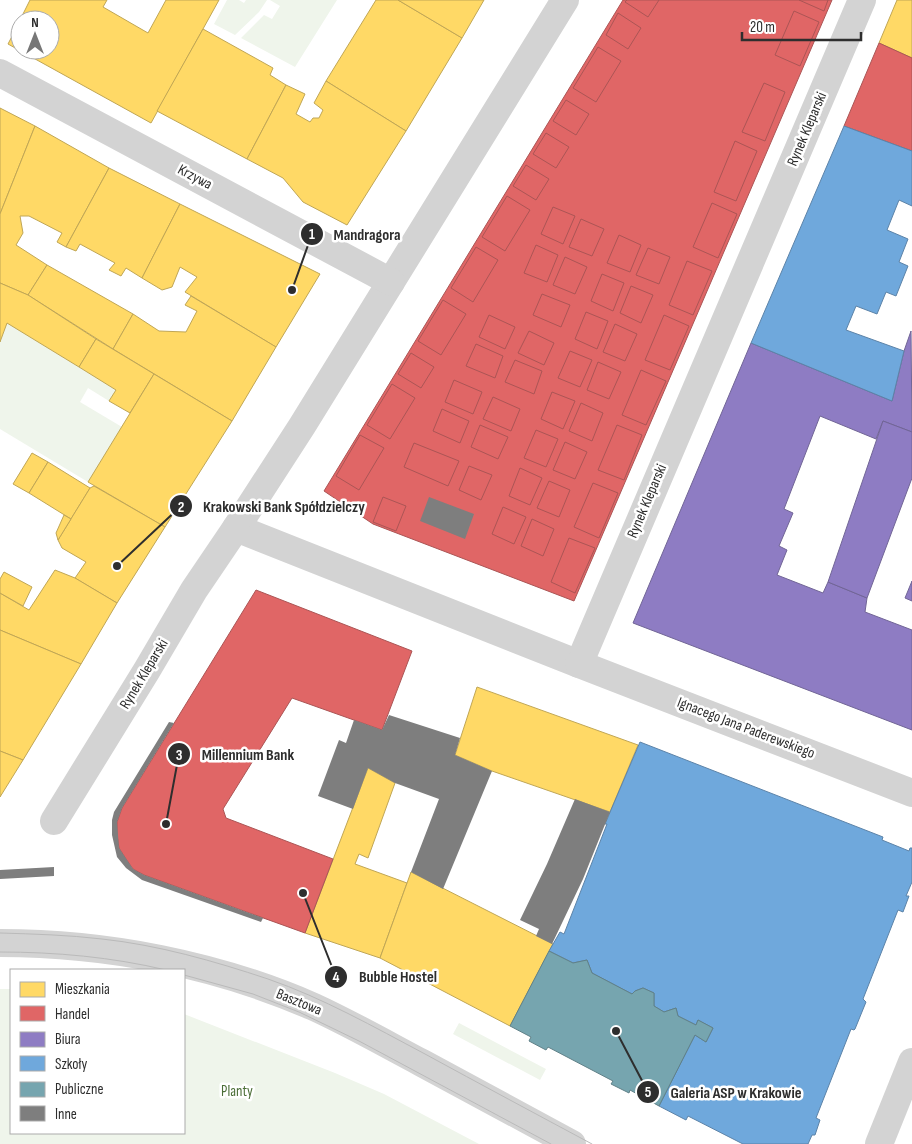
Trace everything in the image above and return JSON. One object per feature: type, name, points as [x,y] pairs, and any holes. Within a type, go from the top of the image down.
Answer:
[{"type":"street","name":"Rynek Kleparski","points":[[54,821],[194,590],[302,426],[565,0]]},
{"type":"street","name":"Rynek Kleparski","points":[[579,664],[862,0]]},
{"type":"street","name":"Krzywa","points":[[0,73],[391,282]]},
{"type":"street","points":[[236,528],[579,664]]},
{"type":"street","name":"Ignacego Jana Paderewskiego","points":[[579,664],[912,793]]},
{"type":"street","name":"Basztowa","points":[[0,943],[55,944],[137,955],[196,967],[270,991],[313,1007],[342,1021],[572,1144]]},
{"type":"street","points":[[879,1144],[912,1062]]},
{"type":"green space","points":[[227,0],[239,0],[244,3],[246,0],[267,0],[259,12],[235,35],[214,24]]},
{"type":"green space","points":[[270,0],[337,0],[295,67],[241,38],[264,15],[272,19],[280,6]]},
{"type":"green space","points":[[7,323],[116,390],[109,401],[88,388],[80,402],[122,427],[88,482],[0,429],[0,342]]},
{"type":"green space","name":"Planty","points":[[0,989],[10,989],[10,1134],[185,1134],[185,1014],[384,1094],[479,1144],[0,1144]]},
{"type":"green space","points":[[459,1023],[546,1069],[540,1080],[453,1034]]},
{"type":"building: Mieszkania","points":[[30,0],[107,0],[103,7],[148,33],[166,0],[219,0],[151,123],[37,60],[60,60],[60,10],[25,10]]},
{"type":"building: Mieszkania","points":[[376,0],[398,0],[462,38],[406,131],[326,81]]},
{"type":"building: Mieszkania","points":[[398,0],[484,0],[462,38]]},
{"type":"building: Mieszkania","points":[[897,0],[912,0],[912,58],[879,43]]},
{"type":"building: Mieszkania","points":[[203,29],[273,68],[270,75],[286,85],[247,159],[157,111]]},
{"type":"building: Mieszkania","points":[[326,81],[406,131],[347,225],[303,202],[283,178],[247,159],[286,85],[305,94],[296,114],[310,122],[313,118],[319,118],[323,110],[314,103]]},
{"type":"building: Mieszkania","points":[[0,108],[35,126],[0,214]]},
{"type":"building: Mieszkania","points":[[35,126],[109,168],[66,247],[57,242],[62,233],[29,216],[20,216],[23,233],[16,245],[47,265],[28,295],[0,283],[0,214]]},
{"type":"building: Mieszkania","points":[[109,168],[180,204],[142,278],[126,268],[121,276],[109,270],[115,263],[80,244],[76,251],[66,247]]},
{"type":"building: Mieszkania","points":[[180,204],[320,274],[276,347],[185,292],[197,277],[180,267],[172,287],[162,290],[142,278]]},
{"type":"building: Mieszkania","points":[[47,265],[133,314],[113,349],[28,295]]},
{"type":"building: Mieszkania","points":[[0,283],[28,295],[96,339],[79,367],[7,323],[0,342]]},
{"type":"building: Mieszkania","points":[[191,296],[276,347],[232,421],[113,349],[133,314],[159,331],[186,332],[197,311],[185,305]]},
{"type":"building: Mieszkania","points":[[96,339],[154,374],[130,413],[109,401],[116,390],[79,367]]},
{"type":"building: Mieszkania","points":[[154,374],[232,421],[165,527],[88,482]]},
{"type":"building: Mieszkania","points":[[32,453],[48,462],[29,493],[13,484]]},
{"type":"building: Mieszkania","points":[[48,462],[90,488],[71,519],[29,493]]},
{"type":"building: Mieszkania","points":[[94,486],[165,527],[117,603],[75,578],[86,562],[62,548],[58,540],[90,488]]},
{"type":"building: Mieszkania","points":[[64,515],[71,519],[58,540],[56,533]]},
{"type":"building: Mieszkania","points":[[55,570],[75,578],[117,603],[81,664],[0,630],[0,593],[29,610]]},
{"type":"building: Mieszkania","points":[[4,572],[32,587],[23,606],[0,593],[0,579]]},
{"type":"building: Mieszkania","points":[[0,630],[81,664],[23,760],[0,751]]},
{"type":"building: Mieszkania","points":[[477,687],[638,745],[610,812],[492,771],[455,755]]},
{"type":"building: Mieszkania","points":[[0,751],[23,760],[0,797]]},
{"type":"building: Mieszkania","points":[[368,768],[395,783],[368,858],[359,854],[355,864],[407,883],[380,958],[305,933]]},
{"type":"building: Mieszkania","points":[[411,872],[553,944],[510,1026],[380,958]]},
{"type":"building: Handel","points":[[623,0],[832,0],[574,601],[373,524],[324,491]]},
{"type":"building: Handel","points":[[627,0],[659,0],[648,17],[625,2]]},
{"type":"building: Handel","points":[[799,0],[828,0],[824,11]]},
{"type":"building: Handel","points":[[794,11],[819,22],[800,66],[775,55]]},
{"type":"building: Handel","points":[[618,13],[641,28],[628,49],[606,35]]},
{"type":"building: Handel","points":[[879,43],[912,58],[912,151],[844,126]]},
{"type":"building: Handel","points":[[598,47],[621,61],[596,102],[573,88]]},
{"type":"building: Handel","points":[[764,83],[785,92],[765,141],[742,132]]},
{"type":"building: Handel","points":[[566,100],[589,114],[576,135],[553,121]]},
{"type":"building: Handel","points":[[546,133],[569,147],[556,168],[533,154]]},
{"type":"building: Handel","points":[[735,141],[757,151],[736,201],[714,192]]},
{"type":"building: Handel","points":[[526,165],[549,179],[536,200],[513,186]]},
{"type":"building: Handel","points":[[507,196],[530,210],[505,251],[482,237]]},
{"type":"building: Handel","points":[[712,203],[737,214],[718,258],[693,247]]},
{"type":"building: Handel","points":[[553,207],[575,216],[563,244],[541,234]]},
{"type":"building: Handel","points":[[581,219],[604,229],[592,256],[569,247]]},
{"type":"building: Handel","points":[[619,235],[641,245],[630,272],[607,263]]},
{"type":"building: Handel","points":[[536,245],[558,255],[547,282],[524,273]]},
{"type":"building: Handel","points":[[476,247],[498,260],[473,302],[451,288]]},
{"type":"building: Handel","points":[[648,248],[670,257],[659,284],[636,275]]},
{"type":"building: Handel","points":[[565,257],[587,267],[575,294],[553,285]]},
{"type":"building: Handel","points":[[687,261],[712,271],[693,315],[669,305]]},
{"type":"building: Handel","points":[[602,274],[624,283],[613,311],[591,301]]},
{"type":"building: Handel","points":[[631,286],[653,295],[641,323],[620,313]]},
{"type":"building: Handel","points":[[542,294],[570,305],[561,327],[533,315]]},
{"type":"building: Handel","points":[[443,300],[466,314],[441,355],[418,341]]},
{"type":"building: Handel","points":[[586,312],[608,321],[597,349],[575,339]]},
{"type":"building: Handel","points":[[489,315],[515,327],[505,349],[479,337]]},
{"type":"building: Handel","points":[[664,315],[689,326],[670,370],[645,360]]},
{"type":"building: Handel","points":[[615,324],[637,334],[625,361],[603,352]]},
{"type":"building: Handel","points":[[529,331],[554,343],[544,365],[518,353]]},
{"type":"building: Handel","points":[[476,344],[503,356],[495,378],[466,366]]},
{"type":"building: Handel","points":[[570,351],[592,360],[580,387],[558,378]]},
{"type":"building: Handel","points":[[411,353],[434,367],[421,388],[398,374]]},
{"type":"building: Handel","points":[[515,360],[542,371],[534,394],[505,382]]},
{"type":"building: Handel","points":[[598,362],[621,372],[609,399],[587,390]]},
{"type":"building: Handel","points":[[641,370],[666,381],[646,425],[622,415]]},
{"type":"building: Handel","points":[[454,380],[482,392],[473,414],[445,402]]},
{"type":"building: Handel","points":[[392,384],[415,398],[390,439],[367,425]]},
{"type":"building: Handel","points":[[552,392],[575,401],[563,429],[541,419]]},
{"type":"building: Handel","points":[[493,397],[520,409],[511,431],[483,419]]},
{"type":"building: Handel","points":[[581,403],[603,413],[592,441],[569,431]]},
{"type":"building: Handel","points":[[442,409],[469,421],[460,443],[433,431]]},
{"type":"building: Handel","points":[[480,425],[508,437],[498,459],[471,447]]},
{"type":"building: Handel","points":[[617,425],[642,435],[624,480],[598,470]]},
{"type":"building: Handel","points":[[536,430],[558,439],[546,467],[524,458]]},
{"type":"building: Handel","points":[[360,435],[384,448],[359,490],[336,476]]},
{"type":"building: Handel","points":[[565,442],[587,452],[575,479],[553,470]]},
{"type":"building: Handel","points":[[414,443],[459,461],[448,486],[404,467]]},
{"type":"building: Handel","points":[[469,466],[492,475],[481,500],[459,490]]},
{"type":"building: Handel","points":[[520,468],[542,478],[530,505],[509,496]]},
{"type":"building: Handel","points":[[549,481],[570,490],[559,517],[537,508]]},
{"type":"building: Handel","points":[[593,483],[618,493],[599,538],[574,527]]},
{"type":"building: Handel","points":[[383,497],[406,506],[396,531],[373,522]]},
{"type":"building: Handel","points":[[503,507],[526,517],[514,544],[492,534]]},
{"type":"building: Handel","points":[[532,519],[554,529],[543,556],[521,546]]},
{"type":"building: Handel","points":[[569,538],[595,548],[575,593],[551,582]]},
{"type":"building: Handel","points":[[256,590],[412,651],[382,730],[292,698],[223,809],[226,818],[333,859],[305,933],[144,875],[133,869],[126,859],[119,848],[117,835],[117,822],[122,808]]},
{"type":"building: Biura","points":[[911,331],[912,432],[883,421],[876,439],[820,416],[784,509],[793,513],[779,546],[787,550],[777,575],[823,593],[828,582],[867,598],[865,612],[912,630],[912,730],[633,623],[751,343],[892,401],[904,351]]},
{"type":"building: Biura","points":[[883,421],[912,432],[912,478],[867,598],[828,582]]},
{"type":"building: Biura","points":[[912,581],[912,601],[905,598]]},
{"type":"building: Szkoły","points":[[844,126],[912,151],[912,206],[899,200],[887,230],[908,239],[899,262],[908,266],[896,296],[886,292],[877,314],[856,306],[846,330],[904,351],[892,401],[751,343]]},
{"type":"building: Szkoły","points":[[640,742],[883,837],[882,840],[909,851],[912,848],[912,882],[906,896],[909,896],[903,912],[898,910],[863,999],[866,1002],[855,1029],[851,1029],[816,1118],[820,1120],[815,1135],[812,1135],[808,1144],[743,1144],[688,1116],[686,1120],[659,1106],[695,1035],[706,1042],[713,1028],[698,1020],[696,1025],[678,1016],[676,1008],[664,1012],[654,1006],[654,993],[643,988],[632,994],[592,973],[587,960],[573,963],[549,951],[560,932],[564,934],[607,824],[605,824]]},
{"type":"building: Publiczne","points":[[549,951],[573,963],[587,960],[592,973],[632,994],[643,988],[654,993],[654,1006],[664,1012],[676,1008],[678,1016],[696,1025],[698,1020],[713,1028],[706,1042],[695,1035],[659,1106],[630,1090],[629,1093],[611,1084],[613,1081],[548,1047],[546,1050],[529,1041],[531,1037],[510,1026]]},
{"type":"building: Inne","points":[[429,497],[474,514],[465,539],[420,521]]},
{"type":"building: Inne","points":[[389,715],[460,738],[455,755],[492,771],[443,889],[411,872],[439,799],[395,783],[368,768],[353,809],[318,796],[339,740],[346,743],[354,720],[382,730]]},
{"type":"building: Inne","points":[[169,722],[174,723],[122,808],[117,822],[119,848],[133,869],[144,875],[263,918],[261,922],[142,880],[126,868],[117,857],[112,835],[114,812]]},
{"type":"building: Inne","points":[[575,799],[610,812],[583,879],[552,944],[536,936],[539,929],[520,920]]},
{"type":"building: Inne","points":[[54,867],[54,876],[0,879],[0,870]]},
{"type":"tram line","points":[[0,933],[76,937],[144,945],[207,960],[268,979],[309,995],[348,1014],[592,1144]]},
{"type":"tram line","points":[[0,952],[83,956],[161,969]]},
{"type":"tram line","points":[[185,975],[253,994],[299,1012],[359,1041],[551,1144]]},
{"type":"place","name":"Mandragora","points":[[292,290]]},
{"type":"place","name":"Krakowski Bank Spółdzielczy","points":[[117,566]]},
{"type":"place","name":"Millennium Bank","points":[[166,824]]},
{"type":"place","name":"Bubble Hostel","points":[[303,893]]},
{"type":"place","name":"Galeria ASP w Krakowie","points":[[616,1031]]}]
